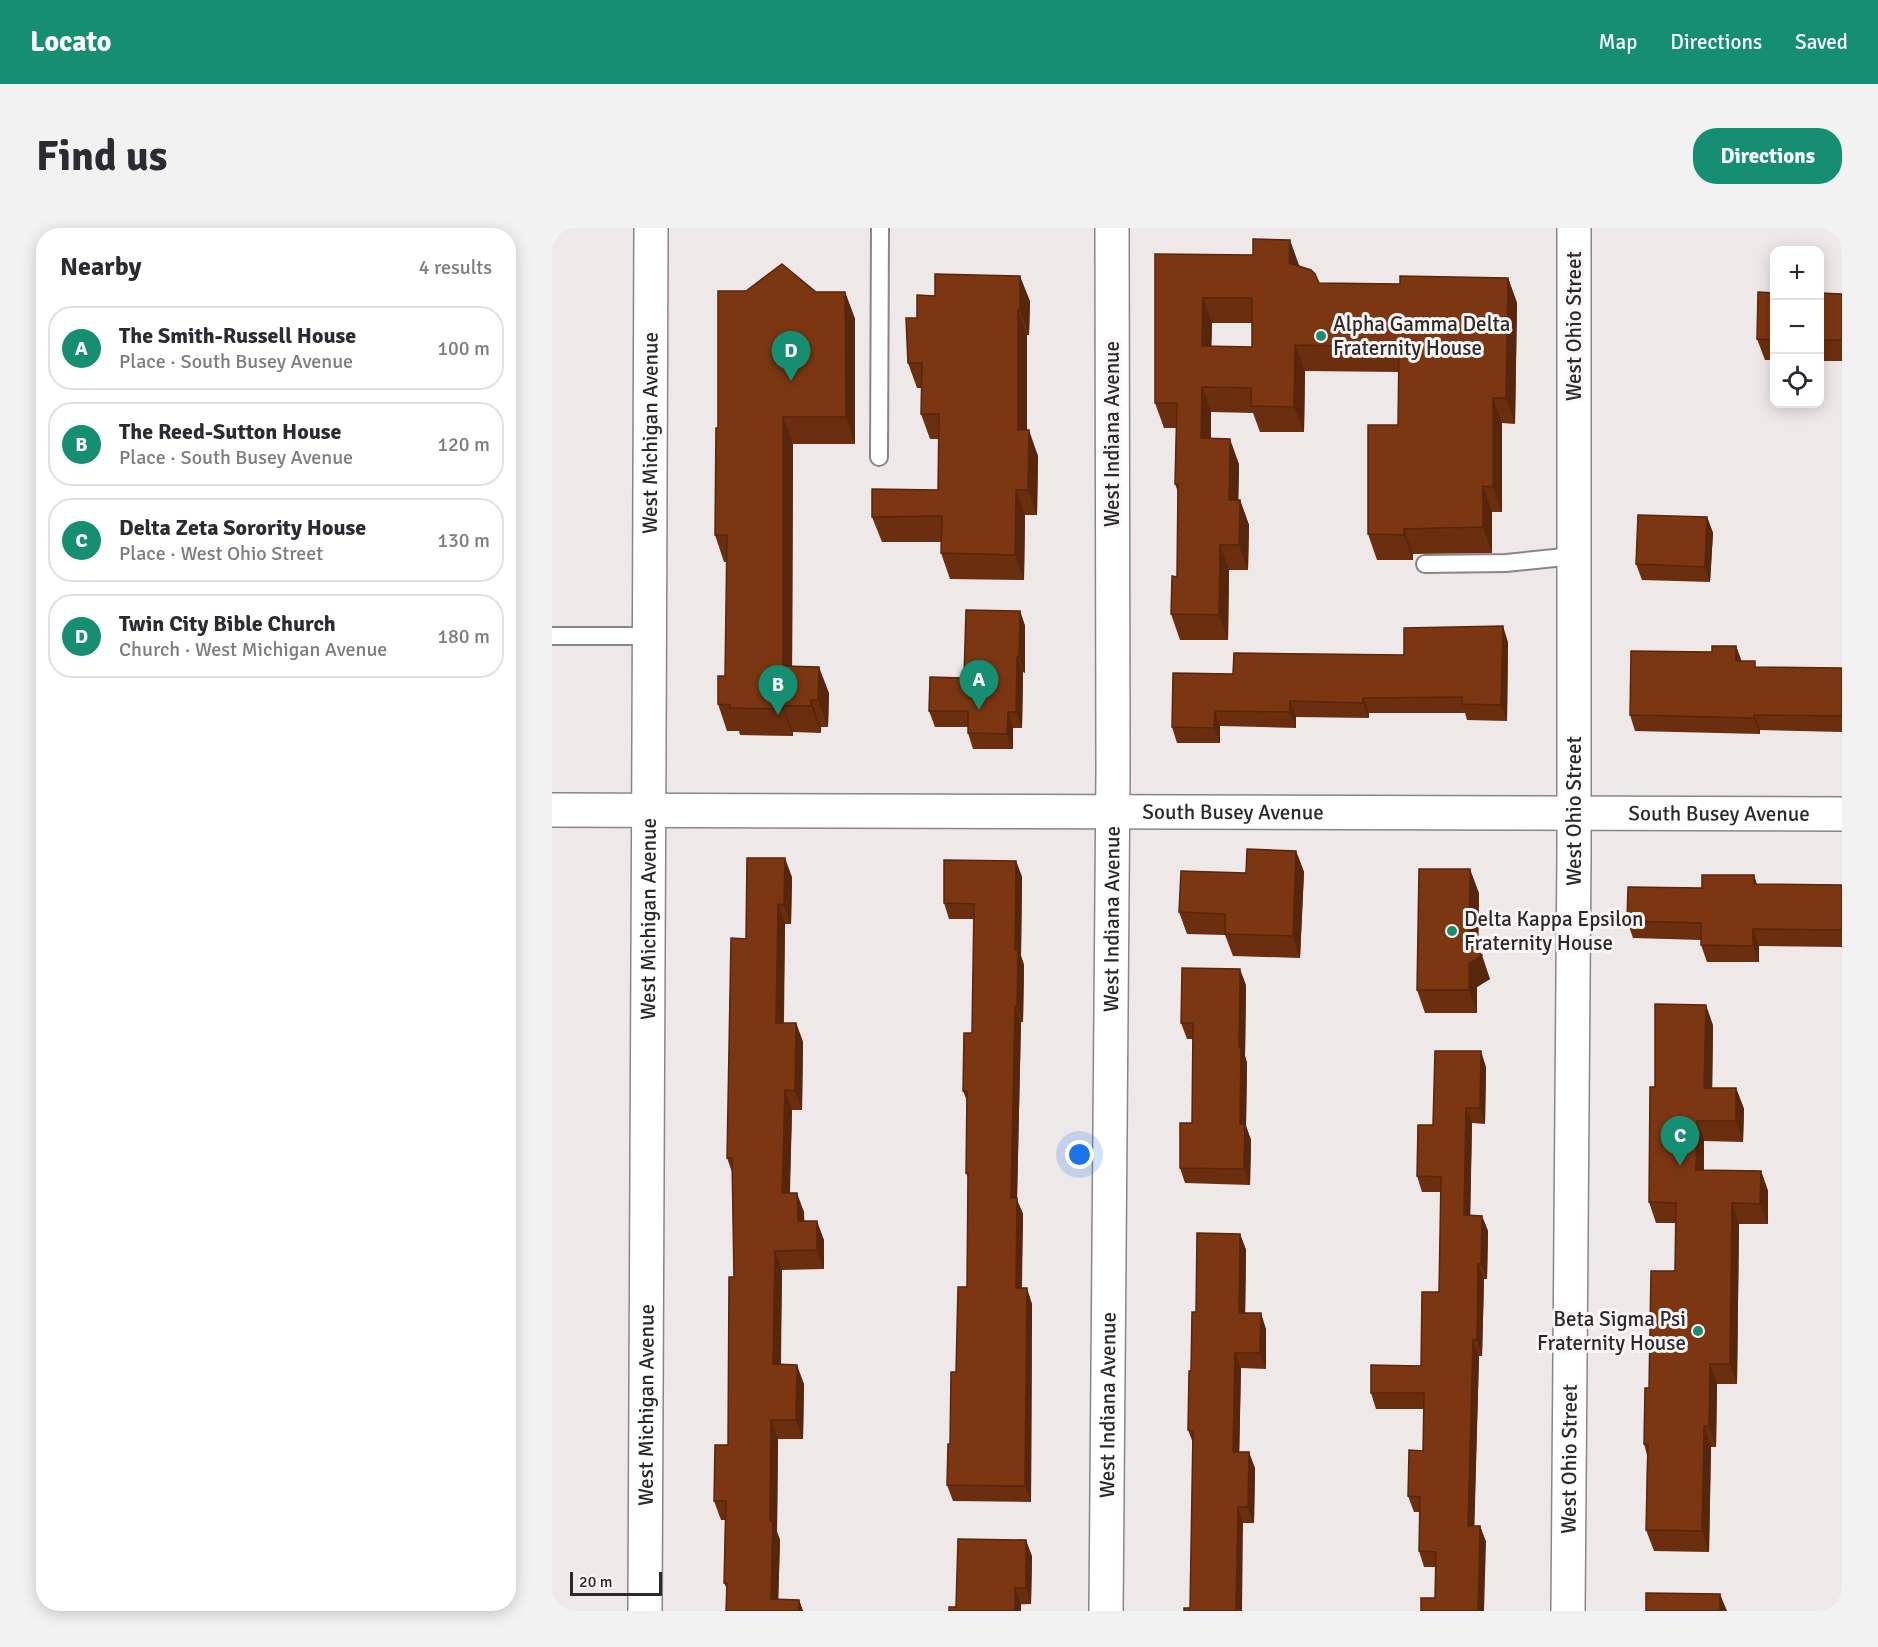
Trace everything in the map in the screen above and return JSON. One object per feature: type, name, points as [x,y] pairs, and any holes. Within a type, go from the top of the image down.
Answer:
[{"type":"street","name":"West Michigan Avenue","points":[[645,1611],[651,228]]},
{"type":"street","name":"West Indiana Avenue","points":[[1106,1611],[1112,812],[1112,228]]},
{"type":"street","name":"West Ohio Street","points":[[1568,1611],[1574,814],[1574,228]]},
{"type":"street","name":"South Busey Avenue","points":[[552,810],[1842,814]]},
{"type":"lane","points":[[879,457],[880,228]]},
{"type":"lane","points":[[1425,564],[1506,563],[1574,556]]},
{"type":"lane","points":[[552,636],[649,636]]},
{"type":"building","points":[[1253,239],[1290,240],[1289,263],[1311,270],[1319,283],[1400,284],[1400,276],[1508,278],[1506,398],[1493,398],[1493,487],[1483,486],[1483,527],[1404,529],[1404,535],[1368,534],[1368,425],[1398,425],[1399,347],[1295,345],[1294,407],[1251,406],[1251,388],[1202,387],[1201,438],[1230,439],[1229,500],[1240,500],[1239,545],[1220,545],[1219,615],[1171,614],[1172,576],[1177,577],[1178,484],[1175,484],[1177,403],[1155,403],[1155,254],[1253,255]],"holes":[[[1203,298],[1252,298],[1252,347],[1202,346]]]},
{"type":"building","points":[[782,264],[816,292],[845,292],[846,417],[783,417],[783,666],[819,667],[818,700],[811,700],[811,706],[783,706],[783,709],[730,708],[730,705],[718,704],[718,676],[725,676],[727,535],[715,535],[718,291],[746,291]]},
{"type":"building","points":[[935,274],[1020,276],[1018,430],[1029,430],[1028,490],[1016,490],[1015,555],[941,553],[942,516],[872,517],[872,489],[938,490],[939,414],[921,414],[922,363],[908,363],[906,318],[917,318],[917,295],[935,296]]},
{"type":"building","points":[[1758,292],[1770,293],[1770,340],[1757,339]]},
{"type":"building","points":[[1824,293],[1842,294],[1842,340],[1824,340]]},
{"type":"building","points":[[1638,515],[1707,517],[1705,567],[1636,564]]},
{"type":"building","points":[[966,610],[1020,611],[1016,712],[1008,712],[1007,734],[968,733],[968,711],[929,711],[930,677],[964,678]]},
{"type":"building","points":[[1503,626],[1501,705],[1462,704],[1462,697],[1363,698],[1363,703],[1290,701],[1290,712],[1215,711],[1214,728],[1172,727],[1173,673],[1233,674],[1234,653],[1404,655],[1404,628]]},
{"type":"building","points":[[1712,646],[1736,646],[1736,661],[1755,661],[1755,667],[1842,668],[1842,716],[1754,715],[1754,718],[1630,715],[1631,651],[1712,652]]},
{"type":"building","points":[[1247,849],[1296,851],[1293,936],[1225,934],[1225,914],[1179,912],[1181,871],[1246,873]]},
{"type":"building","points":[[747,858],[785,858],[784,905],[778,904],[776,1023],[796,1023],[795,1091],[785,1090],[782,1193],[797,1193],[798,1221],[817,1221],[817,1250],[775,1251],[773,1364],[797,1365],[796,1420],[771,1420],[770,1521],[773,1521],[771,1599],[799,1600],[799,1611],[726,1611],[727,1583],[724,1583],[726,1501],[714,1501],[715,1445],[728,1445],[729,1277],[734,1277],[732,1158],[727,1158],[731,938],[746,939]]},
{"type":"building","points":[[944,860],[1016,861],[1015,950],[1018,950],[1011,1198],[1017,1198],[1016,1288],[1027,1288],[1025,1486],[947,1485],[951,1372],[956,1372],[958,1287],[967,1287],[968,1173],[966,1173],[967,1091],[963,1091],[964,1033],[972,1033],[974,904],[944,903]]},
{"type":"building","name":"Delta Kappa Epsilon Fraternity House","points":[[1419,869],[1470,869],[1469,945],[1482,955],[1469,964],[1469,990],[1417,990]]},
{"type":"building","points":[[1702,875],[1754,875],[1754,884],[1842,885],[1842,930],[1753,929],[1753,946],[1701,945],[1701,923],[1627,921],[1628,887],[1702,888]]},
{"type":"building","points":[[1182,968],[1240,969],[1240,1124],[1245,1124],[1244,1169],[1180,1168],[1180,1123],[1192,1123],[1193,1023],[1181,1023]]},
{"type":"building","points":[[1655,1004],[1706,1005],[1704,1088],[1736,1088],[1736,1121],[1697,1121],[1696,1170],[1761,1171],[1760,1204],[1732,1203],[1730,1364],[1710,1364],[1709,1426],[1704,1426],[1702,1531],[1646,1530],[1648,1444],[1644,1444],[1645,1388],[1649,1388],[1651,1271],[1675,1271],[1676,1203],[1649,1202],[1650,1087],[1655,1087]]},
{"type":"building","points":[[1435,1051],[1481,1051],[1480,1108],[1466,1108],[1464,1215],[1482,1216],[1481,1264],[1478,1264],[1477,1340],[1473,1340],[1468,1526],[1480,1526],[1478,1611],[1421,1611],[1421,1598],[1435,1598],[1436,1552],[1419,1551],[1420,1497],[1408,1496],[1409,1450],[1423,1451],[1424,1393],[1371,1393],[1371,1365],[1421,1366],[1422,1292],[1439,1292],[1441,1177],[1417,1176],[1418,1125],[1433,1125]]},
{"type":"building","points":[[1197,1233],[1240,1234],[1239,1313],[1261,1313],[1260,1353],[1235,1353],[1233,1452],[1249,1452],[1248,1507],[1238,1507],[1236,1609],[1241,1609],[1241,1611],[1184,1611],[1184,1608],[1190,1608],[1193,1431],[1188,1430],[1189,1371],[1191,1371],[1192,1312],[1196,1312]]},
{"type":"building","points":[[958,1539],[1026,1540],[1026,1588],[1015,1588],[1015,1611],[949,1611],[949,1607],[956,1607]]},
{"type":"building","points":[[1646,1593],[1720,1594],[1720,1611],[1646,1611]]},
{"type":"place","name":"Alpha Gamma Delta Fraternity House","points":[[1321,336]]},
{"type":"place","name":"Twin City Bible Church","points":[[791,381]]},
{"type":"place","name":"The Smith-Russell House","points":[[979,710]]},
{"type":"place","name":"The Reed-Sutton House","points":[[778,715]]},
{"type":"place","name":"Delta Kappa Epsilon Fraternity House","points":[[1452,931]]},
{"type":"place","name":"Delta Zeta Sorority House","points":[[1680,1166]]},
{"type":"place","name":"Beta Sigma Psi Fraternity House","points":[[1698,1331]]}]
